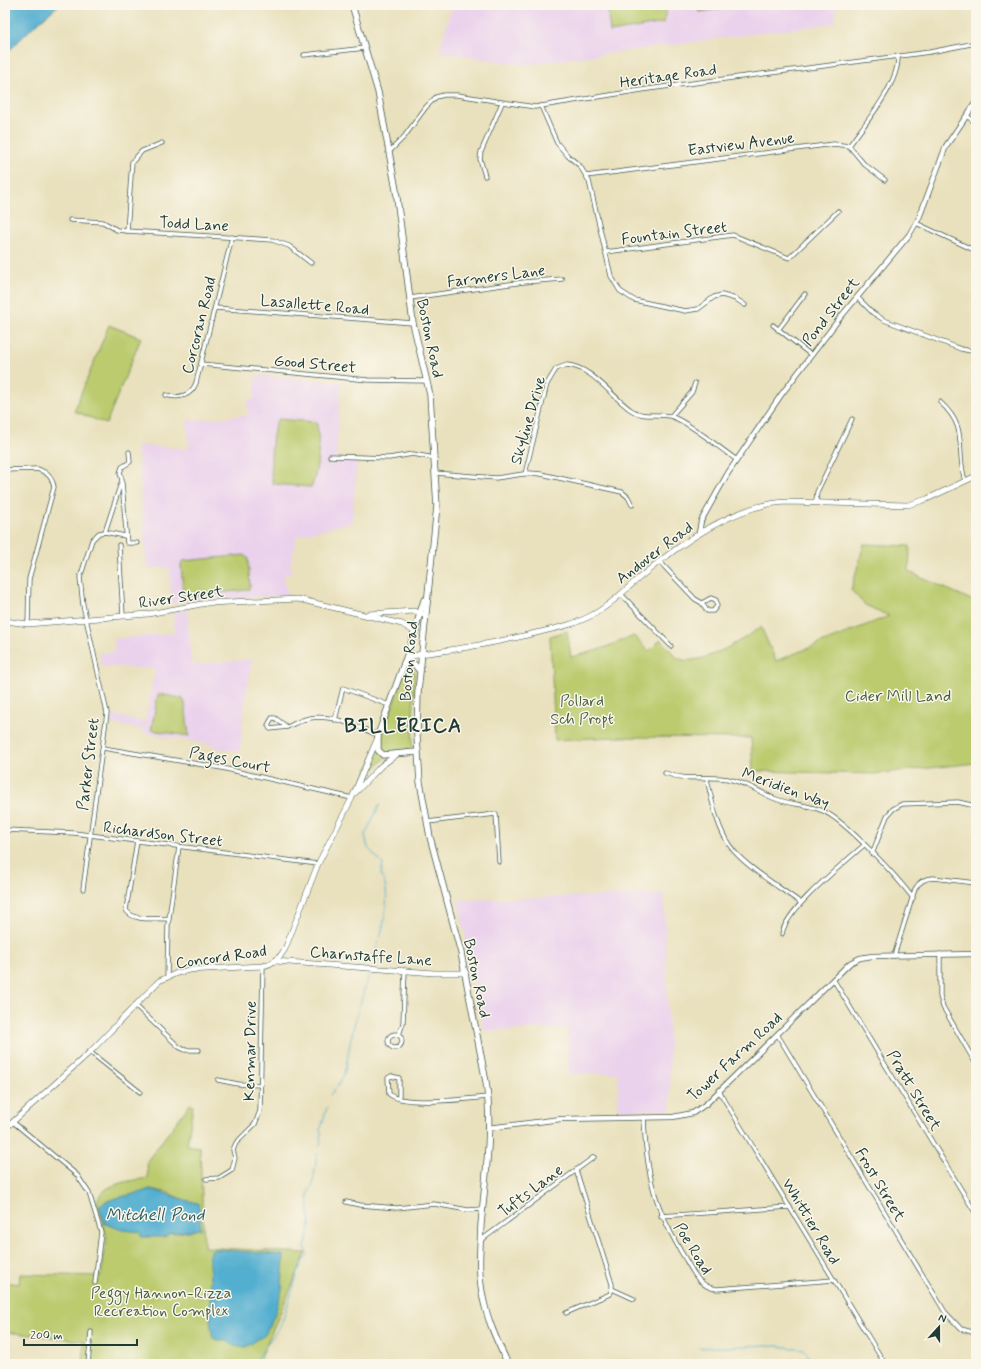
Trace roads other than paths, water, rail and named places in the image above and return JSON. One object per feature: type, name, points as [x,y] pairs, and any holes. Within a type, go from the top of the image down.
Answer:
[{"type":"main road","name":"Boston Road","points":[[352,5],[378,92],[396,190],[413,323],[427,381],[437,506],[428,586],[423,613],[419,670],[417,752],[420,782],[427,822],[466,973],[488,1097],[488,1128],[480,1241],[480,1276],[482,1293],[492,1327],[508,1364]]},
{"type":"main road","name":"Andover Road","points":[[421,654],[473,647],[571,625],[595,614],[659,561],[691,537],[759,506],[778,502],[816,501],[908,505],[927,499],[976,476]]},
{"type":"main road","name":"River Street","points":[[5,621],[28,624],[148,614],[207,603],[298,598],[402,624],[415,632]]},
{"type":"main road","name":"River Street","points":[[359,614],[423,613]]},
{"type":"main road","name":"Concord Road","points":[[5,1129],[90,1052],[150,990],[167,978],[189,970],[263,966],[275,961],[285,949],[318,864],[352,798],[378,735],[423,613]]},
{"type":"main road","points":[[404,663],[413,656],[421,654]]},
{"type":"main road","points":[[404,663],[414,664],[419,670]]},
{"type":"main road","name":"Concord Road","points":[[378,735],[379,753],[383,755],[396,755]]},
{"type":"main road","points":[[352,798],[381,766],[396,755],[417,752]]},
{"type":"main road","name":"Charnstaffe Lane","points":[[275,961],[466,973]]},
{"type":"street","name":"Heritage Road","points":[[389,152],[404,137],[426,107],[439,96],[457,96],[530,107],[541,106],[648,89],[930,52],[976,43]]},
{"type":"street","points":[[304,55],[365,48]]},
{"type":"street","points":[[885,180],[864,164],[849,146],[883,97],[897,70],[898,56]]},
{"type":"street","points":[[485,176],[480,159],[481,152],[502,102]]},
{"type":"street","name":"Pond Street","points":[[699,533],[701,521],[737,460],[811,355],[900,246],[916,223],[946,146],[976,102]]},
{"type":"street","points":[[541,106],[557,143],[568,156],[580,166],[586,176],[590,186],[614,282],[624,294],[634,300],[685,311],[703,306],[714,297],[722,295],[736,299],[745,305]]},
{"type":"street","points":[[967,116],[976,123]]},
{"type":"street","points":[[127,231],[132,162],[142,152],[162,143]]},
{"type":"street","name":"Eastview Avenue","points":[[586,176],[822,145],[834,144],[849,146]]},
{"type":"street","name":"Fountain Street","points":[[606,252],[733,235],[789,258],[838,211]]},
{"type":"street","name":"Todd Lane","points":[[70,220],[103,222],[118,230],[127,231],[232,237],[279,242],[293,248],[311,263]]},
{"type":"street","points":[[916,223],[976,251]]},
{"type":"street","name":"Corcoran Road","points":[[166,395],[183,396],[192,390],[196,384],[232,237]]},
{"type":"street","name":"Farmers Lane","points":[[410,298],[524,282],[562,279]]},
{"type":"street","points":[[778,330],[805,294]]},
{"type":"street","points":[[857,297],[873,313],[884,320],[961,349],[976,352]]},
{"type":"street","name":"Lasallette Road","points":[[215,308],[413,323]]},
{"type":"street","points":[[773,325],[811,355]]},
{"type":"street","name":"Good Street","points":[[201,364],[368,380],[427,381]]},
{"type":"street","name":"Skyline Drive","points":[[525,474],[547,384],[553,373],[560,367],[572,365],[585,371],[635,412],[671,416],[737,460]]},
{"type":"street","points":[[671,416],[692,391],[695,383]]},
{"type":"street","points":[[940,402],[952,414],[959,426],[962,471],[965,480]]},
{"type":"street","points":[[816,501],[817,492],[852,419]]},
{"type":"street","points":[[129,452],[130,462],[122,467],[120,473],[122,480],[125,536],[127,543],[137,543]]},
{"type":"street","points":[[330,456],[390,458],[413,454],[434,458]]},
{"type":"street","points":[[5,470],[37,469],[47,473],[54,487],[28,578],[28,624]]},
{"type":"street","points":[[435,473],[496,478],[525,474],[552,476],[622,492],[628,497],[632,505]]},
{"type":"street","points":[[122,480],[105,532],[125,536]]},
{"type":"street","points":[[113,507],[124,508]]},
{"type":"street","name":"Parker Street","points":[[84,889],[107,713],[80,590],[80,578],[92,540],[99,533],[105,532]]},
{"type":"street","points":[[119,545],[123,616]]},
{"type":"street","points":[[659,561],[695,599],[702,603],[707,611],[713,611],[717,606],[716,600],[711,598],[702,603]]},
{"type":"street","points":[[620,594],[671,646]]},
{"type":"street","points":[[335,720],[343,688],[389,705]]},
{"type":"street","points":[[287,727],[276,718],[272,718],[268,725],[270,729],[287,727],[309,718],[335,720],[378,735]]},
{"type":"street","name":"Pages Court","points":[[103,748],[222,768],[352,798]]},
{"type":"street","name":"Meridien Way","points":[[665,772],[683,778],[727,779],[736,781],[780,800],[821,810],[838,820],[864,845],[913,898]]},
{"type":"street","points":[[707,779],[723,832],[733,850],[742,860],[801,904]]},
{"type":"street","points":[[872,854],[887,816],[893,809],[902,804],[958,802],[971,805]]},
{"type":"street","points":[[427,822],[496,814],[499,862]]},
{"type":"street","name":"Richardson Street","points":[[5,830],[90,836],[318,864]]},
{"type":"street","points":[[137,842],[126,906],[127,912],[137,917],[169,919]]},
{"type":"street","points":[[782,934],[788,918],[864,845]]},
{"type":"street","points":[[167,978],[169,919],[179,847]]},
{"type":"street","points":[[894,956],[918,885],[926,878],[976,883]]},
{"type":"street","points":[[940,954],[940,996],[943,1007],[976,1064]]},
{"type":"street","name":"Tower Farm Road","points":[[488,1128],[561,1119],[688,1115],[702,1107],[850,963],[860,958],[940,954],[976,954]]},
{"type":"street","name":"Kenmar Drive","points":[[206,1179],[219,1178],[232,1170],[235,1158],[233,1150],[236,1143],[255,1124],[257,1119],[261,1104],[260,1085],[263,966]]},
{"type":"street","points":[[399,1035],[403,1023],[405,970]]},
{"type":"street","name":"Pratt Street","points":[[834,979],[976,1214]]},
{"type":"street","points":[[135,1005],[179,1047],[185,1050],[200,1050]]},
{"type":"street","name":"Frost Street","points":[[777,1034],[944,1312],[961,1328],[976,1333]]},
{"type":"street","points":[[90,1052],[140,1092]]},
{"type":"street","points":[[399,1098],[399,1078],[391,1076],[388,1078],[389,1094],[399,1098],[427,1101],[488,1097]]},
{"type":"street","points":[[218,1080],[238,1084],[260,1085]]},
{"type":"street","name":"Whittier Road","points":[[719,1091],[885,1364]]},
{"type":"street","name":"Poe Road","points":[[644,1117],[646,1159],[661,1216],[668,1231],[699,1281],[706,1286],[717,1289],[834,1280]]},
{"type":"street","points":[[13,1122],[76,1175],[89,1193],[101,1232],[95,1283]]},
{"type":"street","name":"Tufts Lane","points":[[480,1241],[594,1157]]},
{"type":"street","points":[[566,1313],[610,1294],[612,1289],[612,1284],[576,1170]]},
{"type":"street","points":[[346,1202],[360,1205],[397,1208],[434,1204],[468,1210],[482,1209]]},
{"type":"street","points":[[661,1216],[790,1207]]},
{"type":"street","points":[[612,1289],[634,1299]]},
{"type":"street","points":[[88,1364],[91,1332]]},
{"type":"water","points":[[5,5],[59,5],[34,26],[5,55]]},
{"type":"water","name":"Mitchell Pond","points":[[150,1189],[198,1203],[200,1213],[200,1229],[170,1233],[165,1237],[141,1237],[140,1232],[122,1230],[105,1224],[99,1205]]},
{"type":"water","name":"Mitchell Pond","points":[[214,1249],[284,1255],[282,1290],[274,1316],[265,1335],[244,1348],[234,1346],[226,1340],[217,1340],[213,1338],[210,1316],[209,1255],[210,1251]]},
{"type":"waterway","points":[[372,960],[379,941],[385,917],[386,894],[385,884],[381,875],[383,864],[368,848],[365,835],[380,804]]},
{"type":"waterway","points":[[330,1095],[341,1081],[346,1068],[349,1046],[369,974]]},
{"type":"waterway","points":[[319,1146],[321,1144],[320,1137],[322,1133],[320,1131],[327,1107]]},
{"type":"waterway","points":[[253,1364],[281,1325],[301,1263],[308,1255],[305,1248],[310,1228],[308,1194],[313,1184],[317,1154]]},
{"type":"waterway","points":[[700,1348],[767,1345],[804,1349],[813,1364]]},
{"type":"district","name":"BILLERICA","points":[[403,725]]},
{"type":"park label","name":"Cider Mill Land","points":[[898,695]]},
{"type":"park label","name":"Pollard Sch Propt","points":[[582,709]]},
{"type":"park label","name":"Peggy Hannon-Rizza Recreation Complex","points":[[161,1301]]}]
